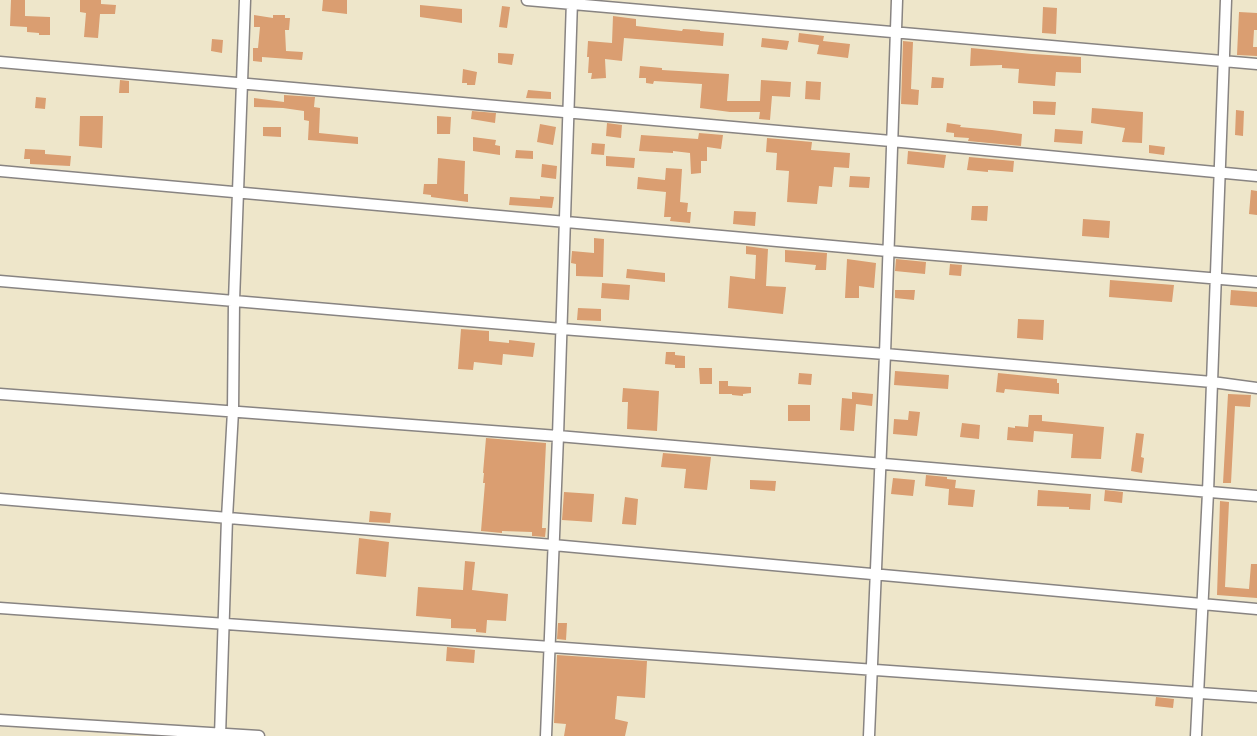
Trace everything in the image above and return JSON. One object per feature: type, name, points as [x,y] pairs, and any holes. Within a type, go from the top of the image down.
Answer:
[{"type":"street","points":[[220,735],[233,411],[234,301],[245,0]]},
{"type":"street","points":[[527,0],[572,2],[1257,64]]},
{"type":"street","points":[[869,736],[897,0]]},
{"type":"street","points":[[1197,736],[1226,0]]},
{"type":"street","points":[[546,736],[572,2]]},
{"type":"street","points":[[0,62],[569,111],[1257,176]]},
{"type":"street","points":[[0,171],[1257,282]]},
{"type":"street","points":[[0,281],[885,354],[1212,382],[1257,388]]},
{"type":"street","points":[[0,394],[558,436],[1257,496]]},
{"type":"street","points":[[0,499],[1257,609]]},
{"type":"street","points":[[0,608],[1257,696]]},
{"type":"street","points":[[0,720],[259,736]]},
{"type":"building","points":[[11,0],[25,0],[25,16],[50,17],[50,35],[27,32],[27,27],[10,26]]},
{"type":"building","points":[[80,0],[101,0],[101,4],[116,5],[115,14],[100,14],[98,38],[84,37],[86,13],[80,12]]},
{"type":"building","points":[[323,0],[347,0],[347,14],[322,11]]},
{"type":"building","points":[[420,5],[462,9],[462,23],[420,17]]},
{"type":"building","points":[[502,6],[510,7],[507,28],[499,27]]},
{"type":"building","points":[[1043,7],[1057,8],[1056,34],[1042,33]]},
{"type":"building","points":[[1239,12],[1257,13],[1257,30],[1254,30],[1253,47],[1257,47],[1257,56],[1237,55]]},
{"type":"building","points":[[254,15],[273,18],[273,15],[285,15],[285,18],[290,18],[289,30],[285,30],[286,51],[303,52],[302,60],[262,57],[262,62],[253,61],[253,48],[258,48],[260,27],[254,27]]},
{"type":"building","points":[[613,16],[636,19],[636,26],[724,33],[723,46],[624,38],[622,61],[605,59],[606,78],[591,79],[592,73],[588,73],[588,41],[612,43]]},
{"type":"building","points":[[799,33],[824,36],[823,41],[850,44],[848,58],[817,54],[819,45],[798,42]]},
{"type":"building","points":[[762,38],[789,41],[787,50],[761,47]]},
{"type":"building","points":[[212,39],[223,40],[222,53],[211,51]]},
{"type":"building","points":[[903,41],[913,42],[911,89],[919,90],[918,105],[901,104]]},
{"type":"building","points":[[971,48],[1081,57],[1081,73],[1056,72],[1055,86],[1018,83],[1019,69],[1002,68],[1002,65],[970,66]]},
{"type":"building","points":[[498,53],[514,54],[512,65],[498,63]]},
{"type":"building","points":[[640,66],[662,68],[662,70],[729,74],[727,101],[760,101],[761,80],[791,82],[790,97],[772,96],[770,120],[759,119],[760,112],[730,112],[700,108],[702,84],[654,81],[653,84],[646,83],[646,78],[639,78]]},
{"type":"building","points":[[463,69],[477,72],[475,85],[462,83]]},
{"type":"building","points":[[932,77],[944,78],[943,88],[931,88]]},
{"type":"building","points":[[120,80],[129,81],[129,93],[119,93]]},
{"type":"building","points":[[806,81],[821,82],[820,100],[805,99]]},
{"type":"building","points":[[528,90],[551,92],[551,99],[526,98]]},
{"type":"building","points":[[284,95],[315,97],[314,107],[320,108],[319,133],[358,137],[358,144],[308,140],[309,121],[304,120],[304,111],[254,107],[254,98],[284,102]]},
{"type":"building","points":[[36,97],[46,98],[45,109],[35,108]]},
{"type":"building","points":[[1033,101],[1056,102],[1055,115],[1033,114]]},
{"type":"building","points":[[1092,108],[1143,112],[1142,143],[1122,142],[1125,128],[1091,123]]},
{"type":"building","points":[[1236,110],[1244,111],[1243,136],[1235,135]]},
{"type":"building","points":[[472,111],[496,113],[495,123],[471,119]]},
{"type":"building","points":[[80,116],[103,116],[102,148],[79,146]]},
{"type":"building","points":[[437,116],[451,117],[450,134],[437,134]]},
{"type":"building","points":[[607,123],[622,125],[621,138],[606,136]]},
{"type":"building","points":[[947,123],[961,125],[960,127],[1022,134],[1021,146],[968,141],[969,138],[954,137],[954,133],[946,132]]},
{"type":"building","points":[[540,124],[556,127],[553,145],[537,142]]},
{"type":"building","points":[[263,127],[281,127],[281,137],[263,136]]},
{"type":"building","points":[[1055,129],[1083,131],[1082,144],[1054,142]]},
{"type":"building","points":[[699,133],[723,135],[721,149],[707,147],[707,161],[701,161],[701,173],[691,174],[690,153],[639,151],[641,135],[698,139]]},
{"type":"building","points":[[473,137],[496,140],[495,145],[500,146],[500,155],[473,151]]},
{"type":"building","points":[[767,138],[812,142],[811,150],[850,153],[849,168],[834,167],[832,187],[819,186],[817,204],[787,202],[789,171],[776,170],[777,153],[766,152]]},
{"type":"building","points":[[592,143],[605,144],[604,155],[591,154]]},
{"type":"building","points":[[1149,145],[1165,147],[1164,155],[1149,153]]},
{"type":"building","points":[[25,149],[45,150],[45,154],[71,156],[70,166],[30,164],[30,159],[24,159]]},
{"type":"building","points":[[516,150],[533,151],[533,159],[515,158]]},
{"type":"building","points":[[908,151],[946,155],[944,168],[907,164]]},
{"type":"building","points":[[606,156],[635,158],[634,168],[606,166]]},
{"type":"building","points":[[969,157],[1014,161],[1013,172],[967,170]]},
{"type":"building","points":[[438,158],[465,161],[464,194],[468,194],[468,202],[423,194],[424,184],[437,184]]},
{"type":"building","points":[[542,164],[557,166],[556,179],[541,177]]},
{"type":"building","points":[[666,168],[682,169],[680,202],[688,203],[687,212],[691,212],[690,223],[670,221],[671,217],[664,217],[666,192],[637,189],[638,177],[665,180]]},
{"type":"building","points":[[850,176],[870,177],[869,188],[849,187]]},
{"type":"building","points":[[1251,190],[1257,191],[1257,215],[1249,214]]},
{"type":"building","points":[[540,196],[554,197],[552,208],[509,205],[510,197],[540,199]]},
{"type":"building","points":[[972,206],[988,206],[987,221],[971,220]]},
{"type":"building","points":[[734,211],[756,212],[755,226],[733,224]]},
{"type":"building","points":[[1083,219],[1110,221],[1109,238],[1082,236]]},
{"type":"building","points":[[594,238],[604,239],[603,277],[576,276],[576,264],[571,263],[572,251],[594,253]]},
{"type":"building","points":[[746,246],[768,249],[766,286],[786,287],[783,314],[728,308],[730,276],[755,279],[756,255],[746,254]]},
{"type":"building","points":[[785,250],[827,253],[826,270],[815,270],[816,265],[785,262]]},
{"type":"building","points":[[847,259],[876,263],[874,288],[859,286],[859,298],[845,298]]},
{"type":"building","points":[[896,259],[926,262],[925,274],[895,271]]},
{"type":"building","points":[[950,264],[962,265],[961,276],[949,275]]},
{"type":"building","points":[[627,269],[665,273],[665,282],[626,278]]},
{"type":"building","points":[[1110,280],[1174,285],[1172,302],[1109,297]]},
{"type":"building","points":[[602,283],[630,285],[629,300],[601,298]]},
{"type":"building","points":[[895,290],[915,290],[914,300],[895,298]]},
{"type":"building","points":[[1231,290],[1257,292],[1257,307],[1230,305]]},
{"type":"building","points":[[578,308],[601,309],[601,321],[577,320]]},
{"type":"building","points":[[1018,319],[1044,320],[1043,340],[1017,338]]},
{"type":"building","points":[[461,329],[489,331],[489,341],[509,343],[509,340],[535,343],[533,357],[503,354],[502,365],[474,362],[473,370],[458,369]]},
{"type":"building","points":[[666,352],[675,352],[675,355],[685,356],[685,368],[675,368],[675,365],[665,364]]},
{"type":"building","points":[[699,368],[712,368],[712,384],[700,384]]},
{"type":"building","points":[[895,371],[949,375],[948,389],[894,385]]},
{"type":"building","points":[[799,373],[812,374],[811,385],[798,384]]},
{"type":"building","points":[[998,373],[1057,379],[1059,394],[1005,389],[1004,393],[996,392]]},
{"type":"building","points":[[719,381],[728,381],[728,386],[751,387],[751,393],[743,394],[743,396],[719,394]]},
{"type":"building","points":[[623,388],[659,391],[657,431],[627,429],[628,402],[622,402]]},
{"type":"building","points":[[852,392],[873,394],[872,406],[856,404],[854,431],[840,430],[842,398],[852,399]]},
{"type":"building","points":[[1228,394],[1251,395],[1250,407],[1235,406],[1231,483],[1223,483]]},
{"type":"building","points":[[788,405],[810,405],[810,421],[788,421]]},
{"type":"building","points":[[909,411],[920,412],[917,436],[893,434],[894,419],[908,420]]},
{"type":"building","points":[[1029,415],[1042,415],[1042,421],[1104,427],[1101,459],[1071,458],[1073,434],[1034,431],[1033,442],[1007,440],[1008,427],[1028,427]]},
{"type":"building","points":[[962,423],[980,425],[979,439],[960,437]]},
{"type":"building","points":[[1136,433],[1144,434],[1141,457],[1144,458],[1142,473],[1131,471]]},
{"type":"building","points":[[486,438],[546,443],[542,528],[546,528],[545,537],[532,536],[532,532],[481,531]]},
{"type":"building","points":[[663,453],[711,457],[707,490],[684,488],[686,469],[661,467]]},
{"type":"building","points":[[926,475],[947,477],[947,479],[956,480],[955,488],[975,490],[973,507],[948,505],[949,489],[925,486]]},
{"type":"building","points":[[893,478],[915,480],[913,496],[891,494]]},
{"type":"building","points":[[750,480],[776,481],[775,491],[750,489]]},
{"type":"building","points":[[1038,490],[1091,494],[1090,510],[1037,506]]},
{"type":"building","points":[[1105,490],[1123,492],[1122,503],[1104,501]]},
{"type":"building","points":[[564,492],[594,494],[592,522],[562,520]]},
{"type":"building","points":[[625,497],[638,499],[636,525],[622,524]]},
{"type":"building","points":[[1220,501],[1229,502],[1225,587],[1249,589],[1251,564],[1257,564],[1257,598],[1217,595]]},
{"type":"building","points":[[370,511],[391,513],[390,523],[369,522]]},
{"type":"building","points":[[359,538],[389,542],[386,577],[356,574]]},
{"type":"building","points":[[465,561],[475,562],[472,590],[508,594],[506,621],[487,620],[486,633],[476,632],[476,629],[451,628],[451,619],[416,616],[418,587],[463,590]]},
{"type":"building","points":[[558,623],[567,623],[566,640],[557,639]]},
{"type":"building","points":[[447,647],[475,650],[474,663],[446,661]]},
{"type":"building","points":[[557,655],[647,661],[645,698],[617,696],[615,719],[628,722],[625,736],[564,736],[566,724],[554,723]]},
{"type":"building","points":[[1156,697],[1174,699],[1173,708],[1155,706]]}]
